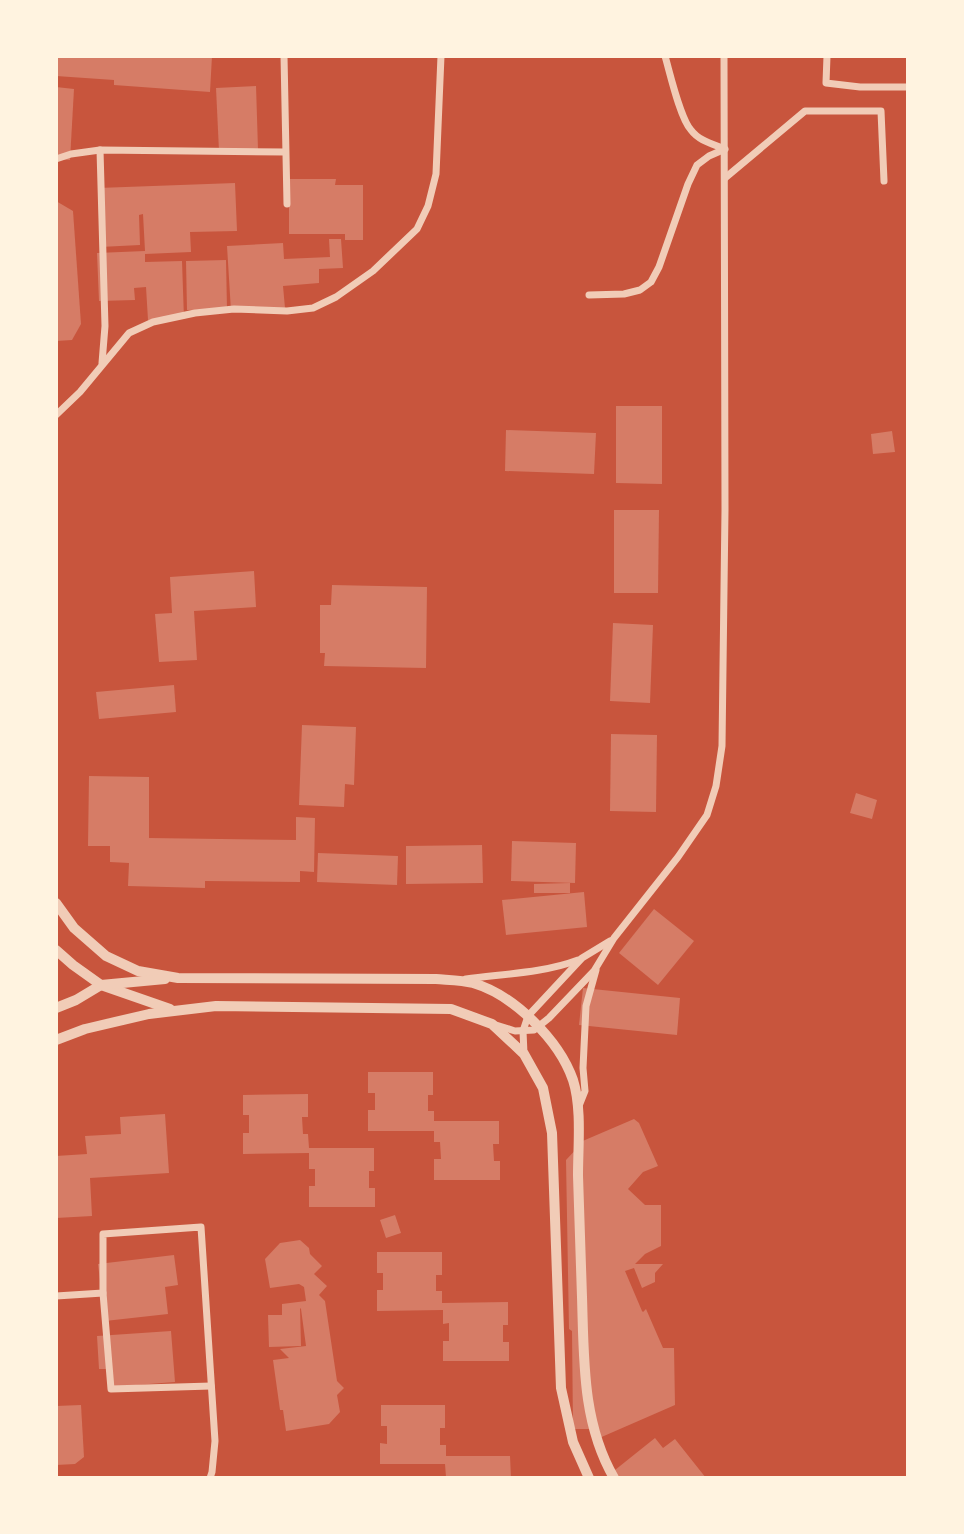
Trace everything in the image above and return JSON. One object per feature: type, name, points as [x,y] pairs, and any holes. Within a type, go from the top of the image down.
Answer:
[{"type":"street","points":[[284,56],[287,204]]},
{"type":"street","points":[[56,415],[80,392],[130,333],[153,322],[195,313],[234,309],[287,311],[313,308],[336,297],[373,271],[417,229],[428,206],[436,174],[441,56]]},
{"type":"street","points":[[665,56],[684,120],[691,131],[703,141],[725,149]]},
{"type":"street","points":[[56,1040],[85,1029],[149,1014],[216,1006],[451,1009],[515,1031],[534,1030],[549,1018],[597,965],[678,857],[706,815],[716,786],[722,746],[725,510],[724,56]]},
{"type":"street","points":[[827,56],[826,83],[860,87],[908,87]]},
{"type":"street","points":[[724,178],[805,111],[881,111],[884,181]]},
{"type":"street","points":[[589,295],[624,294],[640,290],[651,282],[697,165],[725,149]]},
{"type":"street","points":[[56,159],[100,150],[285,152]]},
{"type":"street","points":[[100,150],[105,326],[102,365]]},
{"type":"street","points":[[56,903],[74,928],[106,956],[138,971],[178,978]]},
{"type":"street","points":[[454,981],[565,964],[582,958],[614,939]]},
{"type":"street","points":[[56,950],[101,985],[175,1011]]},
{"type":"street","points":[[524,1054],[523,1031],[528,1016],[582,958]]},
{"type":"street","points":[[578,1110],[585,1091],[583,1068],[586,1006],[597,965]]},
{"type":"street","points":[[56,1008],[101,985],[178,978],[423,979],[473,983],[499,994],[528,1016],[559,1054],[573,1081],[578,1110],[585,1378],[592,1424],[614,1478]]},
{"type":"street","points":[[492,1024],[524,1054],[543,1088],[552,1133],[561,1388],[573,1442],[589,1478]]},
{"type":"street","points":[[209,1478],[215,1441],[201,1227],[103,1234],[103,1293],[111,1390],[211,1386]]},
{"type":"street","points":[[56,1296],[103,1293]]},
{"type":"building","points":[[56,56],[212,56],[210,92],[114,85],[114,80],[56,76]]},
{"type":"building","points":[[256,86],[258,150],[219,151],[216,88]]},
{"type":"building","points":[[56,87],[74,89],[70,160],[56,159]]},
{"type":"building","points":[[289,179],[336,179],[335,185],[363,185],[363,240],[345,240],[345,234],[289,234]]},
{"type":"building","points":[[235,183],[237,231],[190,232],[191,252],[145,254],[145,262],[182,261],[184,319],[148,320],[146,287],[134,288],[135,300],[99,301],[97,253],[145,251],[143,214],[139,215],[140,245],[100,247],[98,188]]},
{"type":"building","points":[[56,201],[73,211],[81,324],[72,340],[56,341]]},
{"type":"building","points":[[329,239],[341,239],[343,268],[319,269],[319,283],[283,286],[285,308],[231,311],[227,246],[283,243],[284,259],[330,257]]},
{"type":"building","points":[[226,260],[227,309],[187,310],[186,261]]},
{"type":"building","points":[[616,406],[662,406],[662,484],[616,483]]},
{"type":"building","points":[[506,430],[596,433],[594,474],[505,471]]},
{"type":"building","points":[[892,431],[895,452],[873,454],[871,434]]},
{"type":"building","points":[[614,510],[659,510],[658,593],[614,593]]},
{"type":"building","points":[[254,571],[256,607],[194,611],[197,660],[159,662],[155,614],[172,613],[170,577]]},
{"type":"building","points":[[332,585],[427,587],[426,668],[324,666],[325,653],[320,653],[320,605],[331,605]]},
{"type":"building","points":[[613,623],[653,625],[650,703],[610,701]]},
{"type":"building","points":[[174,685],[176,712],[99,719],[96,692]]},
{"type":"building","points":[[302,725],[356,727],[354,785],[345,784],[344,807],[299,805]]},
{"type":"building","points":[[611,734],[657,735],[656,812],[610,811]]},
{"type":"building","points":[[89,776],[149,777],[149,838],[296,840],[296,817],[315,818],[314,872],[300,871],[300,882],[205,881],[205,888],[128,886],[129,863],[110,862],[110,846],[88,846]]},
{"type":"building","points":[[856,793],[877,800],[872,819],[850,813]]},
{"type":"building","points":[[512,841],[576,843],[575,883],[511,881]]},
{"type":"building","points":[[482,845],[483,883],[406,884],[406,846]]},
{"type":"building","points":[[318,853],[398,856],[397,885],[317,882]]},
{"type":"building","points":[[570,883],[570,893],[534,893],[534,884]]},
{"type":"building","points":[[584,892],[587,927],[506,935],[502,900]]},
{"type":"building","points":[[654,909],[694,941],[658,985],[619,953]]},
{"type":"building","points":[[583,988],[680,998],[677,1035],[579,1025]]},
{"type":"building","points":[[368,1072],[433,1072],[433,1095],[428,1095],[428,1111],[434,1111],[434,1121],[499,1121],[499,1144],[493,1144],[494,1161],[500,1161],[500,1180],[434,1180],[434,1159],[441,1159],[440,1142],[434,1142],[434,1131],[368,1131],[368,1110],[375,1110],[375,1093],[368,1093]]},
{"type":"building","points":[[308,1094],[308,1117],[302,1117],[303,1134],[308,1134],[309,1148],[374,1148],[374,1171],[369,1171],[369,1188],[375,1188],[375,1207],[309,1207],[309,1186],[315,1186],[315,1169],[309,1169],[309,1153],[243,1154],[243,1133],[249,1133],[249,1115],[243,1115],[243,1095]]},
{"type":"building","points":[[165,1114],[169,1173],[90,1178],[92,1216],[56,1218],[56,1156],[87,1154],[85,1136],[121,1134],[120,1117]]},
{"type":"building","points":[[634,1119],[639,1123],[658,1166],[643,1172],[628,1189],[645,1205],[661,1205],[661,1246],[645,1254],[635,1264],[663,1264],[655,1273],[655,1282],[642,1288],[634,1268],[625,1271],[642,1311],[646,1309],[663,1348],[674,1348],[675,1405],[597,1439],[593,1429],[573,1428],[566,1160],[580,1145],[578,1143]]},
{"type":"building","points":[[395,1215],[401,1233],[386,1238],[380,1220]]},
{"type":"building","points":[[300,1240],[322,1266],[314,1274],[327,1286],[319,1295],[325,1301],[337,1381],[344,1388],[337,1395],[340,1412],[329,1424],[286,1431],[283,1410],[280,1410],[273,1360],[289,1358],[280,1349],[306,1346],[301,1309],[301,1346],[269,1347],[268,1315],[282,1315],[282,1304],[306,1301],[304,1287],[299,1284],[270,1288],[265,1259],[280,1243]]},
{"type":"building","points":[[377,1252],[442,1252],[442,1275],[436,1275],[436,1291],[442,1291],[442,1303],[508,1302],[508,1325],[503,1325],[503,1342],[509,1342],[509,1361],[443,1361],[443,1341],[449,1341],[449,1323],[443,1324],[443,1310],[377,1311],[377,1290],[383,1290],[383,1273],[377,1273]]},
{"type":"building","points":[[174,1255],[178,1285],[165,1287],[168,1314],[105,1321],[98,1264]]},
{"type":"building","points":[[171,1331],[175,1382],[110,1387],[109,1369],[99,1369],[97,1336]]},
{"type":"building","points":[[81,1405],[84,1457],[75,1464],[56,1465],[56,1406]]},
{"type":"building","points":[[381,1405],[445,1405],[445,1428],[440,1428],[440,1445],[446,1445],[446,1456],[510,1456],[511,1478],[446,1477],[445,1464],[380,1464],[380,1443],[387,1444],[387,1426],[381,1426]]},
{"type":"building","points":[[655,1438],[663,1448],[675,1439],[706,1478],[605,1478]]}]
